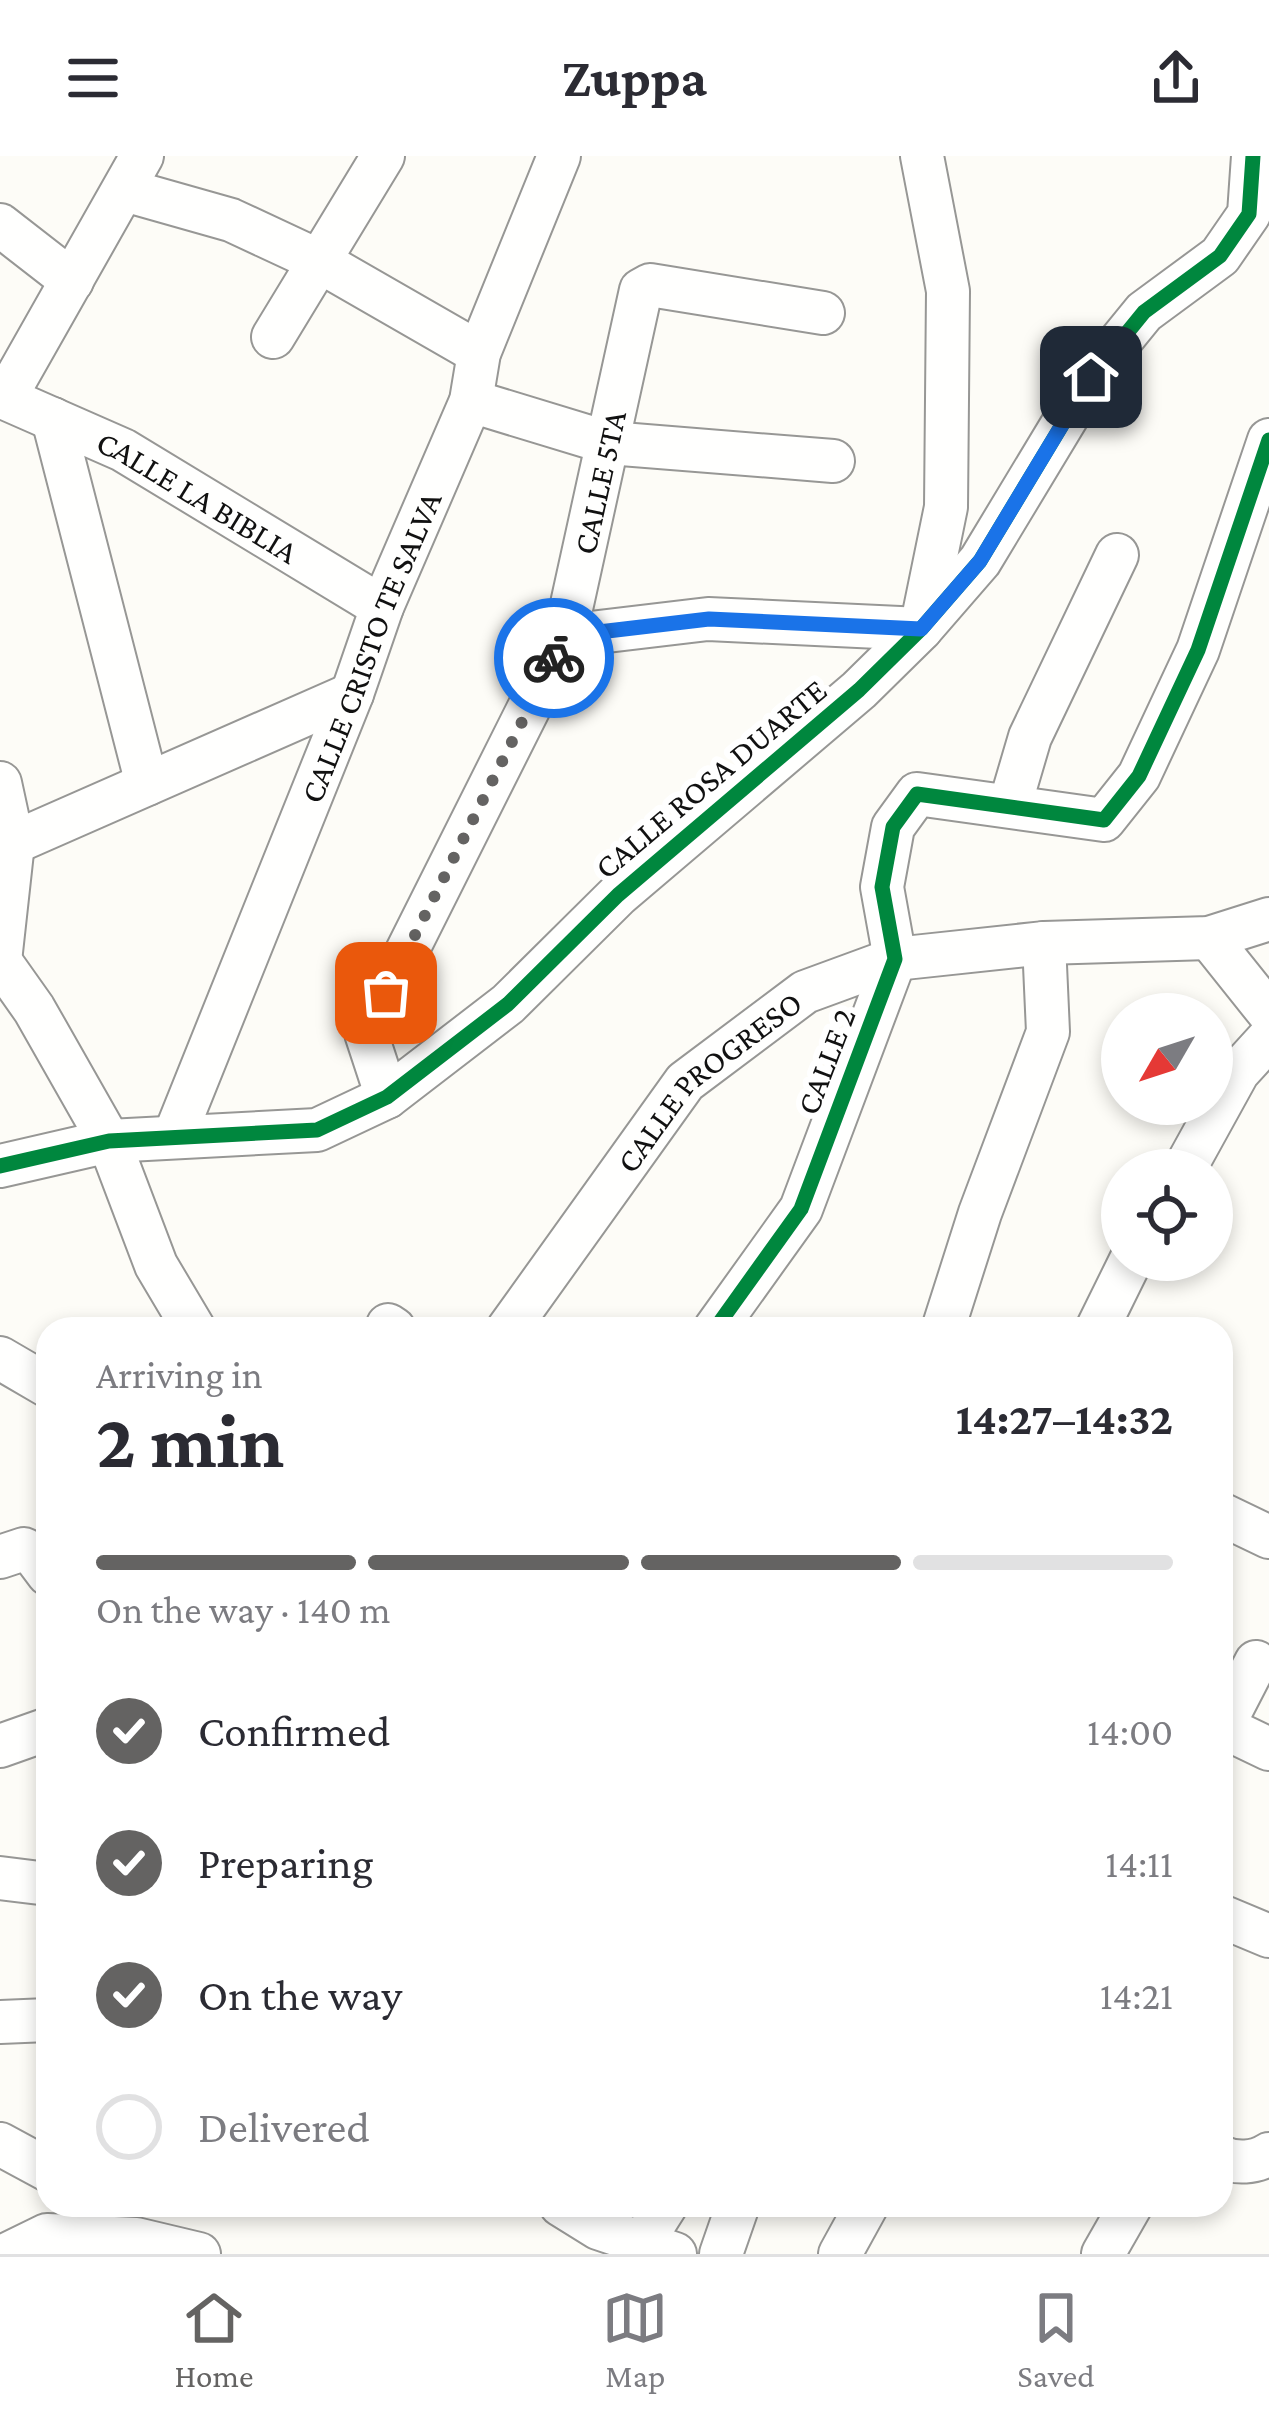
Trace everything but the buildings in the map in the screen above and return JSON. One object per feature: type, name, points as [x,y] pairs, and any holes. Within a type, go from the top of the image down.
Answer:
[{"type":"street","points":[[273,337],[383,156]]},
{"type":"street","name":"CALLE CRISTO TE SALVA","points":[[174,1137],[352,694],[382,607],[471,401],[479,353],[559,156]]},
{"type":"street","points":[[565,636],[709,619],[921,629],[946,507],[948,291],[922,156]]},
{"type":"street","name":"CALLE ROSA DUARTE","points":[[0,1166],[110,1142],[317,1130],[387,1097],[508,1004],[618,895],[859,690],[921,629],[980,561],[1091,377],[1144,312],[1220,256],[1249,214],[1253,156]]},
{"type":"street","points":[[134,173],[319,261],[479,353]]},
{"type":"street","name":"CALLE LA BIBLIA","points":[[134,173],[2,397],[123,451],[382,607]]},
{"type":"street","points":[[0,225],[72,281]]},
{"type":"street","name":"CALLE 5TA","points":[[387,1097],[366,1033],[565,636],[641,290],[650,285],[823,313]]},
{"type":"street","points":[[471,401],[608,443],[833,460]]},
{"type":"street","points":[[52,419],[147,784]]},
{"type":"street","points":[[896,959],[882,887],[893,827],[917,794],[1104,820],[1139,776],[1198,650],[1269,440]]},
{"type":"street","points":[[1010,805],[1030,737],[1117,555]]},
{"type":"street","points":[[13,843],[352,694]]},
{"type":"street","points":[[0,783],[13,843],[0,961],[34,1009],[110,1142],[156,1265],[187,1317]]},
{"type":"street","name":"CALLE PROGRESO","points":[[517,1317],[685,1082],[805,992],[896,959],[1044,943],[1209,938],[1269,919]]},
{"type":"street","points":[[1209,938],[1269,1013]]},
{"type":"street","points":[[947,1317],[1048,1032],[1044,943]]},
{"type":"street","name":"CALLE 2","points":[[724,1317],[801,1208],[896,959]]},
{"type":"street","points":[[1196,1149],[1238,1072],[1269,1038]]},
{"type":"street","points":[[1103,1317],[1121,1281]]},
{"type":"street","points":[[0,1358],[36,1379]]},
{"type":"street","points":[[1233,1520],[1269,1537]]},
{"type":"street","points":[[0,1557],[24,1549],[36,1558]]},
{"type":"street","points":[[1233,1705],[1256,1662]]},
{"type":"street","points":[[1233,1731],[1269,1749]]},
{"type":"street","points":[[0,1746],[36,1733]]},
{"type":"street","points":[[0,1878],[36,1882]]},
{"type":"street","points":[[1233,1921],[1269,1936]]},
{"type":"street","points":[[0,2022],[36,2020]]},
{"type":"street","points":[[0,2144],[36,2164]]},
{"type":"street","points":[[1233,2162],[1260,2160],[1269,2154]]},
{"type":"street","points":[[114,2217],[136,2239]]},
{"type":"street","points":[[580,2217],[653,2250],[663,2217]]},
{"type":"street","points":[[721,2254],[734,2217]]},
{"type":"street","points":[[840,2254],[860,2217]]},
{"type":"street","points":[[1103,2254],[1124,2217]]},
{"type":"street","points":[[8,2254],[47,2235],[136,2239],[199,2254]]},
{"type":"cycle path","points":[[0,1166],[109,1141],[317,1130],[387,1097],[508,1004],[618,895],[859,690],[921,629],[980,561],[1091,377],[1144,312],[1220,256],[1249,214],[1253,156]]},
{"type":"cycle path","points":[[724,1317],[801,1209],[895,959],[882,887],[893,827],[917,794],[1104,820],[1139,776],[1198,650],[1269,440]]},
{"type":"way so far","points":[[386,993],[554,658]]},
{"type":"route","points":[[554,658],[565,636],[709,619],[921,629],[980,561],[1091,377]]}]
